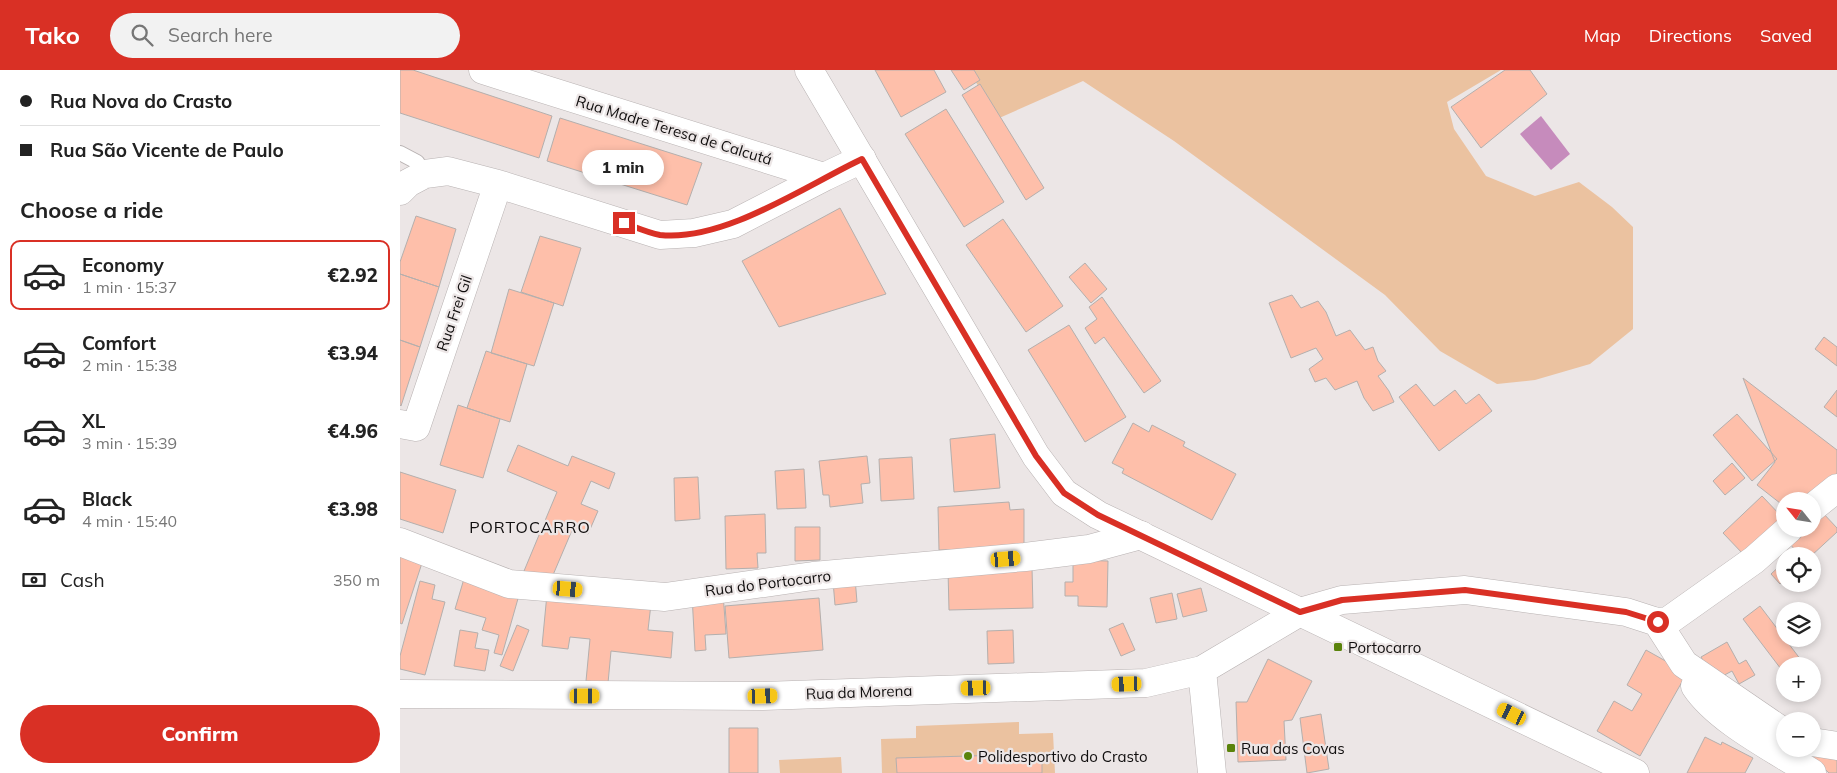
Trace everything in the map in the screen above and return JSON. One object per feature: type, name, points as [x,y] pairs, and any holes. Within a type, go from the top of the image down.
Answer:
[{"type":"street","name":"Rua Madre Teresa de Calcutá","points":[[483,70],[824,177]]},
{"type":"street","points":[[809,70],[1036,456],[1064,493],[1098,515],[1635,773]]},
{"type":"street","points":[[400,191],[408,183],[425,174],[448,171],[498,184],[660,235],[694,233],[734,224],[862,159]]},
{"type":"street","name":"Rua Frei Gil","points":[[400,424],[416,427],[498,184]]},
{"type":"street","points":[[1821,501],[1837,488]]},
{"type":"street","name":"Rua do Portocarro","points":[[400,542],[509,584],[665,597],[813,576],[1025,557],[1089,549],[1141,536]]},
{"type":"street","points":[[1779,538],[1754,560],[1681,613],[1668,621],[1658,622],[1701,696],[1726,717],[1812,773]]},
{"type":"street","name":"Rua da Morena","points":[[400,694],[763,696],[1146,683],[1202,670],[1300,612],[1342,600],[1465,590],[1626,612],[1658,622]]},
{"type":"street","points":[[1684,664],[1776,727]]},
{"type":"street","points":[[1202,670],[1212,773]]},
{"type":"street","points":[[1821,743],[1837,746]]},
{"type":"lane","points":[[400,153],[416,162],[425,174]]},
{"type":"shaded area","points":[[969,70],[1501,70],[1447,102],[1454,129],[1486,176],[1535,196],[1579,182],[1612,207],[1633,227],[1633,329],[1590,364],[1535,380],[1497,384],[1440,351],[1385,295],[1174,141],[1083,81],[997,119]]},
{"type":"shaded area","points":[[1541,116],[1570,154],[1551,170],[1520,134]]},
{"type":"shaded area","name":"Polidesportivo do Crasto","points":[[1019,722],[1019,734],[1053,733],[1055,773],[882,773],[881,739],[916,738],[916,726]]},
{"type":"shaded area","points":[[841,757],[842,773],[780,773],[779,760]]},
{"type":"building","points":[[400,70],[413,70],[552,116],[539,158],[400,113]]},
{"type":"building","points":[[875,70],[934,70],[946,92],[901,117]]},
{"type":"building","points":[[951,70],[974,70],[980,80],[964,90]]},
{"type":"building","points":[[1505,70],[1530,70],[1547,94],[1481,148],[1451,107]]},
{"type":"building","points":[[980,84],[1044,188],[1026,200],[962,95]]},
{"type":"building","points":[[946,109],[1004,202],[964,227],[905,134]]},
{"type":"building","points":[[560,118],[702,163],[687,205],[547,161]]},
{"type":"building","points":[[840,208],[886,294],[779,327],[742,261]]},
{"type":"building","points":[[416,216],[456,229],[439,287],[400,274],[400,262]]},
{"type":"building","points":[[1003,219],[1063,306],[1026,332],[966,245]]},
{"type":"building","points":[[540,236],[581,248],[563,306],[521,292]]},
{"type":"building","points":[[1085,263],[1107,289],[1091,303],[1069,277]]},
{"type":"building","points":[[400,274],[439,287],[420,347],[400,340]]},
{"type":"building","points":[[509,289],[554,303],[534,366],[491,353]]},
{"type":"building","points":[[1292,295],[1301,308],[1318,301],[1326,312],[1336,336],[1350,330],[1365,350],[1373,347],[1378,361],[1386,371],[1378,376],[1389,391],[1394,402],[1373,411],[1364,398],[1357,381],[1335,390],[1326,378],[1315,382],[1309,369],[1323,359],[1316,348],[1291,358],[1269,303]]},
{"type":"building","points":[[1102,297],[1161,381],[1144,393],[1104,337],[1095,344],[1085,328],[1097,319],[1089,307]]},
{"type":"building","points":[[1069,325],[1126,417],[1085,442],[1028,350]]},
{"type":"building","points":[[1824,337],[1837,347],[1837,366],[1815,349]]},
{"type":"building","points":[[400,340],[420,347],[401,406],[400,405]]},
{"type":"building","points":[[486,351],[527,364],[510,422],[467,408]]},
{"type":"building","points":[[1743,378],[1837,450],[1837,479],[1821,493],[1776,492],[1776,500],[1757,485],[1775,462]]},
{"type":"building","points":[[1416,384],[1434,406],[1455,390],[1466,404],[1479,394],[1492,411],[1439,451],[1399,397]]},
{"type":"building","points":[[1837,390],[1837,417],[1824,407]]},
{"type":"building","points":[[458,405],[500,419],[483,478],[440,465]]},
{"type":"building","points":[[1737,414],[1777,459],[1752,481],[1713,435]]},
{"type":"building","points":[[1133,423],[1149,432],[1152,425],[1185,442],[1183,446],[1236,474],[1212,520],[1122,473],[1124,469],[1112,463]]},
{"type":"building","points":[[995,434],[1000,488],[954,492],[950,439]]},
{"type":"building","points":[[518,445],[568,466],[572,456],[615,473],[609,489],[591,481],[581,504],[598,511],[588,534],[573,528],[550,582],[524,571],[557,492],[507,471]]},
{"type":"building","points":[[867,456],[870,483],[861,484],[863,503],[830,507],[829,495],[823,495],[819,461]]},
{"type":"building","points":[[912,457],[914,499],[881,501],[879,459]]},
{"type":"building","points":[[1732,463],[1745,478],[1725,495],[1713,481]]},
{"type":"building","points":[[804,469],[806,508],[777,509],[775,471]]},
{"type":"building","points":[[400,472],[456,490],[443,533],[400,519]]},
{"type":"building","points":[[698,477],[700,519],[675,521],[674,478]]},
{"type":"building","points":[[1762,496],[1776,511],[1776,525],[1744,555],[1723,533]]},
{"type":"building","points":[[1009,502],[1010,510],[1024,509],[1024,548],[939,550],[938,507]]},
{"type":"building","points":[[1821,513],[1837,528],[1837,532],[1821,547],[1792,547],[1789,543],[1794,538],[1821,538]]},
{"type":"building","points":[[765,514],[766,553],[757,553],[758,568],[726,569],[725,516]]},
{"type":"building","points":[[795,527],[820,527],[820,560],[795,561]]},
{"type":"building","points":[[400,553],[423,560],[402,624],[400,623]]},
{"type":"building","points":[[1073,560],[1108,561],[1107,607],[1078,606],[1078,596],[1065,596],[1065,582],[1073,582]]},
{"type":"building","points":[[1032,568],[1033,608],[949,610],[948,570]]},
{"type":"building","points":[[1776,569],[1776,580],[1771,574]]},
{"type":"building","points":[[466,572],[521,588],[502,655],[494,653],[499,635],[482,630],[486,618],[455,609]]},
{"type":"building","points":[[855,578],[857,602],[835,605],[833,581]]},
{"type":"building","points":[[420,581],[435,585],[432,599],[445,602],[425,675],[400,669],[400,656]]},
{"type":"building","points":[[1201,588],[1207,611],[1183,617],[1177,594]]},
{"type":"building","points":[[723,593],[726,634],[705,635],[706,650],[695,651],[692,595]]},
{"type":"building","points":[[1172,593],[1177,619],[1156,623],[1150,598]]},
{"type":"building","points":[[547,594],[651,604],[648,630],[673,632],[671,658],[611,651],[608,683],[586,681],[590,639],[570,637],[568,649],[542,646]]},
{"type":"building","points":[[819,598],[823,650],[729,658],[725,606]]},
{"type":"building","points":[[1760,606],[1776,627],[1776,647],[1791,647],[1799,657],[1776,657],[1776,662],[1743,619]]},
{"type":"building","points":[[1123,623],[1135,650],[1121,656],[1109,629]]},
{"type":"building","points":[[517,625],[529,630],[513,671],[500,666]]},
{"type":"building","points":[[460,630],[478,633],[475,648],[489,650],[485,671],[454,666]]},
{"type":"building","points":[[1013,630],[1014,663],[988,664],[987,631]]},
{"type":"building","points":[[1727,642],[1739,664],[1746,660],[1755,675],[1739,684],[1732,671],[1715,680],[1701,657]]},
{"type":"building","points":[[1646,650],[1687,673],[1640,756],[1597,731],[1614,701],[1632,711],[1642,694],[1627,685]]},
{"type":"building","points":[[1268,659],[1312,681],[1292,720],[1284,721],[1286,760],[1238,762],[1236,702],[1247,702]]},
{"type":"building","points":[[1321,714],[1329,769],[1307,773],[1300,718]]},
{"type":"building","points":[[729,728],[758,728],[758,773],[729,773]]},
{"type":"building","points":[[1705,737],[1721,745],[1722,742],[1753,758],[1745,773],[1687,773]]},
{"type":"building","points":[[1827,741],[1837,750],[1837,773],[1829,773],[1812,757],[1821,757],[1821,747]]},
{"type":"building","points":[[1042,754],[1042,773],[897,773],[896,758]]},
{"type":"place","name":"Portocarro","points":[[1338,647]]},
{"type":"place","name":"Rua das Covas","points":[[1231,748]]},
{"type":"place","name":"Polidesportivo do Crasto","points":[[968,756]]},
{"type":"district","name":"PORTOCARRO","points":[[530,527]]},
{"type":"route","points":[[624,223],[660,235],[694,233],[734,224],[862,159],[1036,456],[1064,493],[1098,515],[1300,612],[1342,600],[1465,590],[1626,612],[1658,622]]}]
